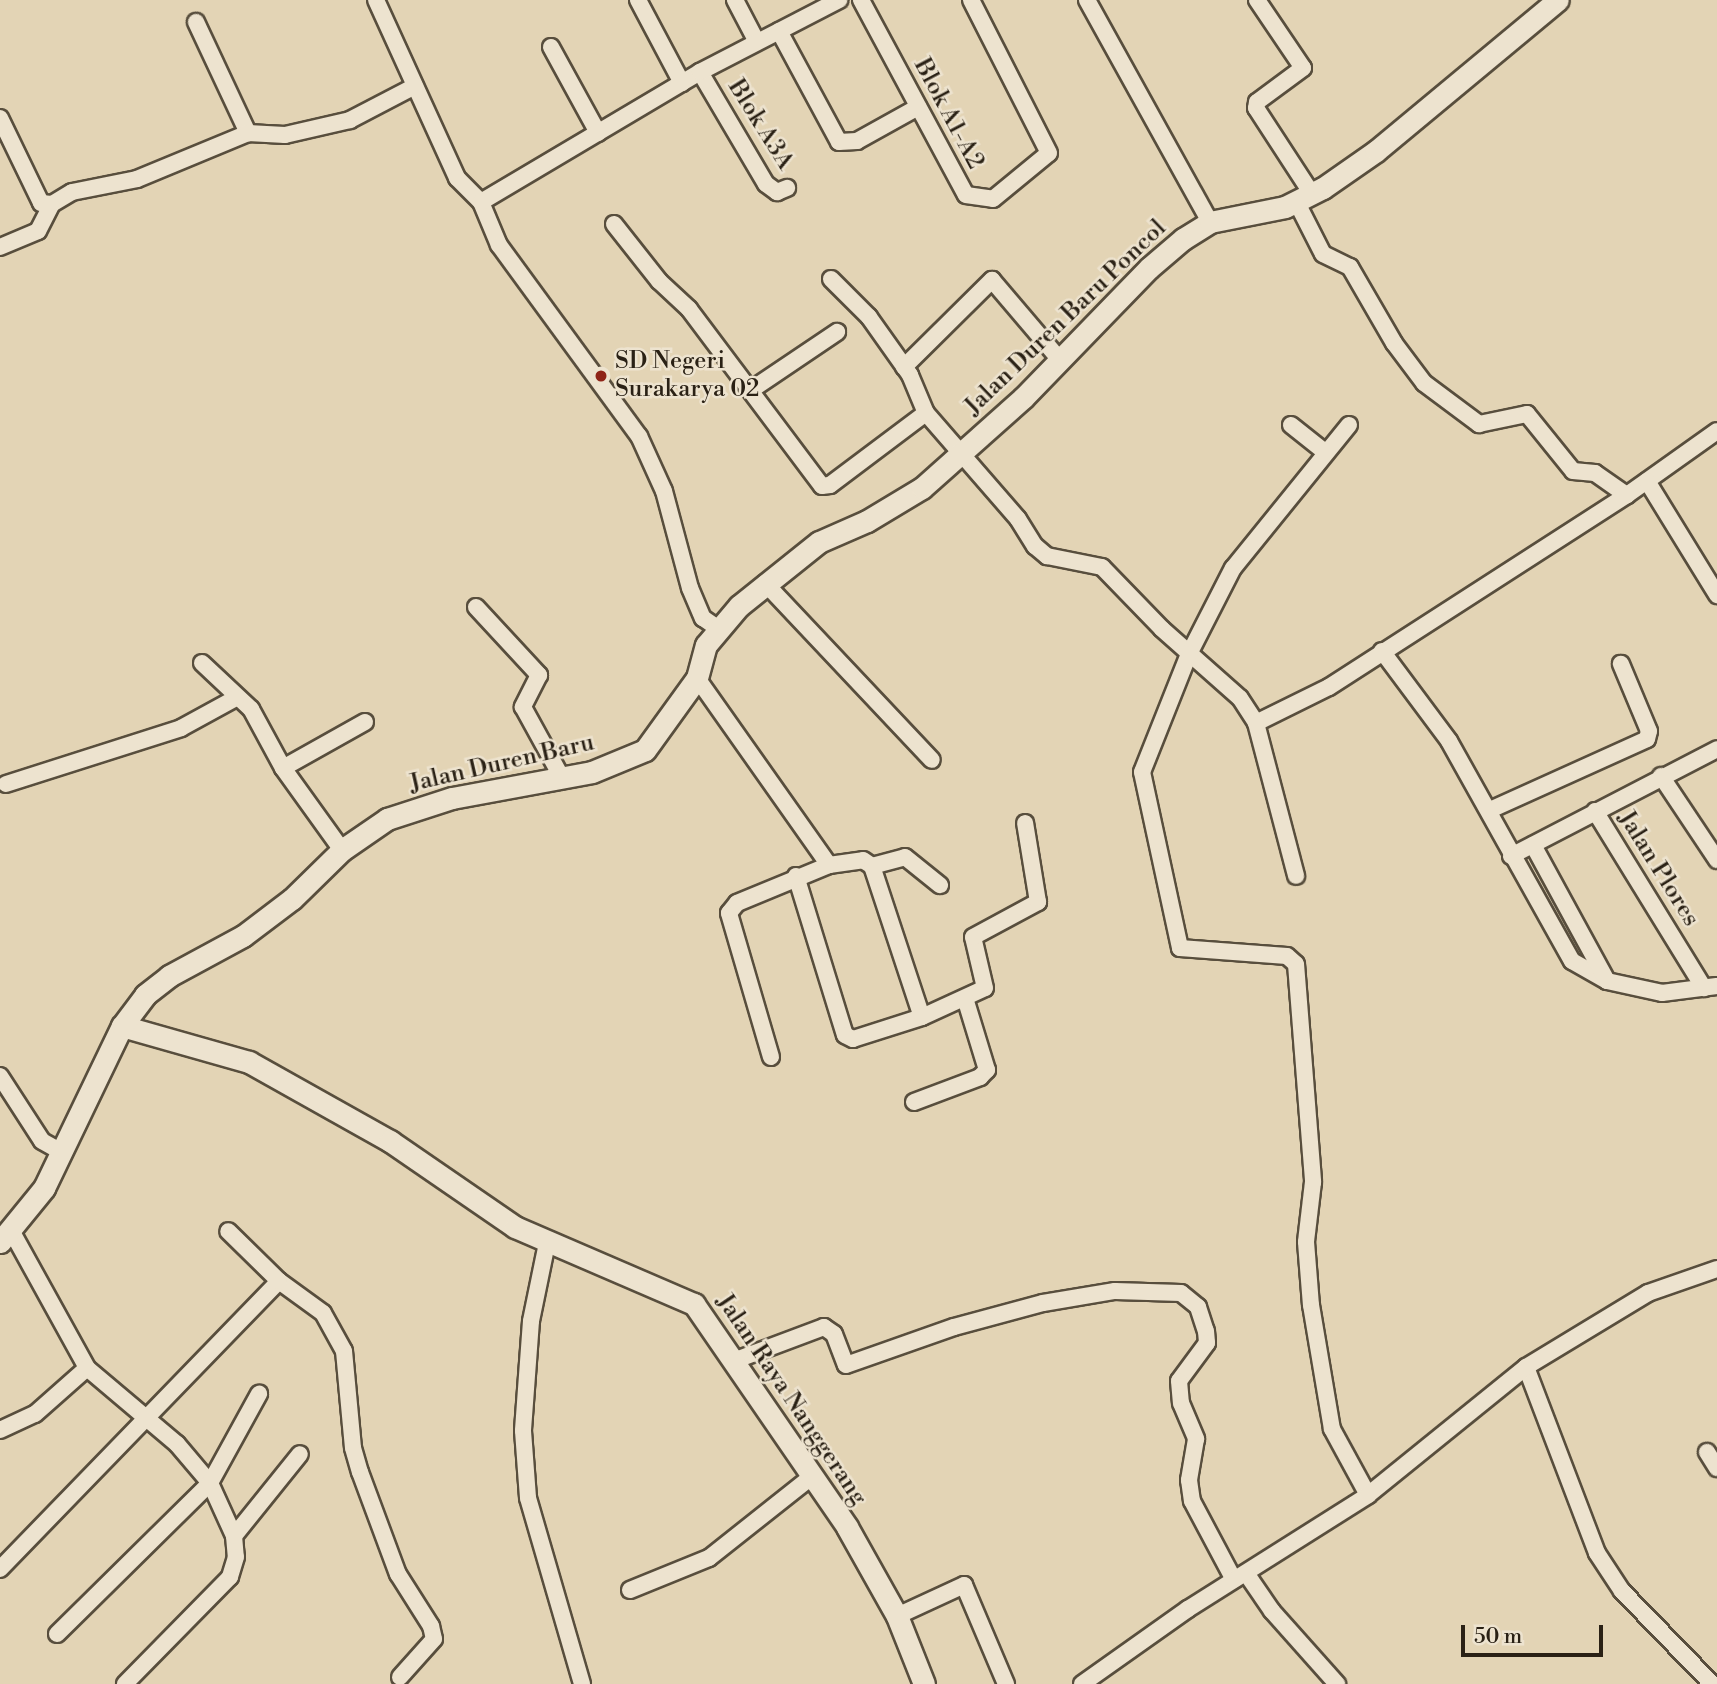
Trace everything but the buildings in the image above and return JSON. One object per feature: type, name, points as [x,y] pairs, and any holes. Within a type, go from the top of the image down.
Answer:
[{"type":"street","points":[[376,0],[457,178],[481,202],[499,245],[639,436],[664,491],[690,588],[703,618],[719,629]]},
{"type":"street","points":[[638,0],[682,83]]},
{"type":"street","points":[[735,0],[757,41]]},
{"type":"street","name":"Blok A1-A2","points":[[861,0],[966,195],[978,200],[993,199],[1049,153],[971,0]]},
{"type":"street","points":[[1087,0],[1210,222]]},
{"type":"street","points":[[1256,0],[1303,68],[1257,102],[1256,108],[1304,198],[1323,254],[1350,267],[1394,343],[1424,383],[1479,424],[1527,414],[1573,471],[1595,473],[1627,495]]},
{"type":"street","name":"Jalan Duren Baru Poncol","points":[[961,455],[1061,361],[1149,268],[1210,222],[1304,198],[1376,151],[1558,0]]},
{"type":"street","points":[[481,202],[700,72],[837,1]]},
{"type":"street","points":[[196,22],[248,133]]},
{"type":"street","points":[[779,31],[839,142],[857,141],[918,107]]},
{"type":"street","points":[[551,47],[598,133]]},
{"type":"street","name":"Blok A3A","points":[[700,72],[766,184],[777,192],[786,188]]},
{"type":"street","points":[[0,247],[37,231],[52,204],[72,192],[137,178],[248,133],[285,135],[317,130],[350,120],[415,86]]},
{"type":"street","points":[[0,118],[7,147],[41,203],[52,204]]},
{"type":"street","points":[[614,224],[689,309],[826,487],[926,413]]},
{"type":"street","points":[[831,279],[863,309],[904,367],[926,413],[1047,556],[1102,567],[1189,654],[1240,698],[1256,723],[1277,819],[1296,876]]},
{"type":"street","points":[[904,367],[992,280],[1061,361]]},
{"type":"street","points":[[751,390],[837,332]]},
{"type":"street","points":[[1291,425],[1325,452]]},
{"type":"street","points":[[1349,425],[1233,568],[1189,654],[1142,772],[1151,801],[1176,940],[1188,949],[1287,956],[1296,964],[1313,1182],[1306,1242],[1311,1306],[1332,1429],[1368,1494]]},
{"type":"street","points":[[1256,723],[1329,687],[1627,495],[1717,431]]},
{"type":"street","name":"Jalan Duren Baru","points":[[6,1237],[44,1188],[122,1026],[145,995],[169,976],[243,936],[292,899],[342,850],[387,819],[452,798],[562,778],[620,764],[645,750],[697,678],[706,645],[765,583],[819,542],[867,522],[922,488],[961,455]]},
{"type":"street","points":[[1647,481],[1717,595]]},
{"type":"street","points":[[765,583],[932,760]]},
{"type":"street","points":[[476,607],[539,675],[523,707],[562,778]]},
{"type":"street","points":[[1382,651],[1449,741],[1490,810],[1511,856],[1572,961],[1606,981],[1662,993],[1710,987]]},
{"type":"street","points":[[202,663],[236,698],[251,709],[283,768],[342,850]]},
{"type":"street","points":[[1490,810],[1647,739],[1649,731],[1621,664]]},
{"type":"street","points":[[697,678],[829,865]]},
{"type":"street","points":[[6,784],[181,728],[236,698]]},
{"type":"street","points":[[283,768],[365,722]]},
{"type":"street","points":[[1511,856],[1717,749]]},
{"type":"street","points":[[1661,776],[1717,860]]},
{"type":"street","name":"Jalan Plores","points":[[1595,811],[1710,987]]},
{"type":"street","points":[[796,876],[845,1035],[853,1039],[922,1017],[965,998],[987,984],[973,937],[1038,902],[1025,823]]},
{"type":"street","points":[[1533,845],[1593,949],[1606,981]]},
{"type":"street","points":[[872,866],[905,857],[940,885]]},
{"type":"street","points":[[771,1057],[729,913],[737,903],[796,876],[829,865],[863,860],[872,866],[922,1017]]},
{"type":"street","points":[[914,1101],[980,1077],[987,1070],[965,998]]},
{"type":"street","name":"Jalan Raya Nanggerang","points":[[122,1026],[248,1062],[343,1112],[390,1141],[515,1227],[547,1243],[652,1282],[694,1304],[736,1360],[810,1478],[846,1527],[897,1616],[924,1684]]},
{"type":"street","points":[[0,1076],[42,1141],[62,1152]]},
{"type":"street","points":[[228,1231],[279,1282],[323,1313],[344,1351],[353,1448],[360,1472],[398,1574],[431,1626],[434,1639],[400,1677]]},
{"type":"street","points":[[6,1237],[90,1370],[106,1388],[177,1444],[210,1483],[234,1536],[236,1557],[230,1577],[125,1684]]},
{"type":"street","points":[[547,1243],[530,1334],[523,1431],[528,1497],[582,1684]]},
{"type":"street","points":[[1082,1684],[1240,1576],[1368,1494],[1526,1367],[1648,1293],[1717,1269]]},
{"type":"street","points":[[0,1569],[279,1282]]},
{"type":"street","points":[[736,1360],[824,1327],[834,1334],[846,1365],[954,1327],[1042,1303],[1115,1291],[1181,1293],[1198,1307],[1207,1343],[1179,1381],[1181,1403],[1196,1439],[1189,1480],[1192,1501],[1240,1576],[1337,1684]]},
{"type":"street","points":[[1526,1367],[1597,1553],[1622,1591],[1712,1684]]},
{"type":"street","points":[[0,1430],[41,1410],[90,1370]]},
{"type":"street","points":[[57,1634],[210,1483],[259,1394]]},
{"type":"street","points":[[1707,1452],[1717,1468]]},
{"type":"street","points":[[234,1536],[300,1454]]},
{"type":"street","points":[[629,1590],[709,1558],[810,1478]]},
{"type":"street","points":[[897,1616],[964,1585],[1006,1684]]},
{"type":"place","name":"SD Negeri Surakarya 02","points":[[601,376]]}]
